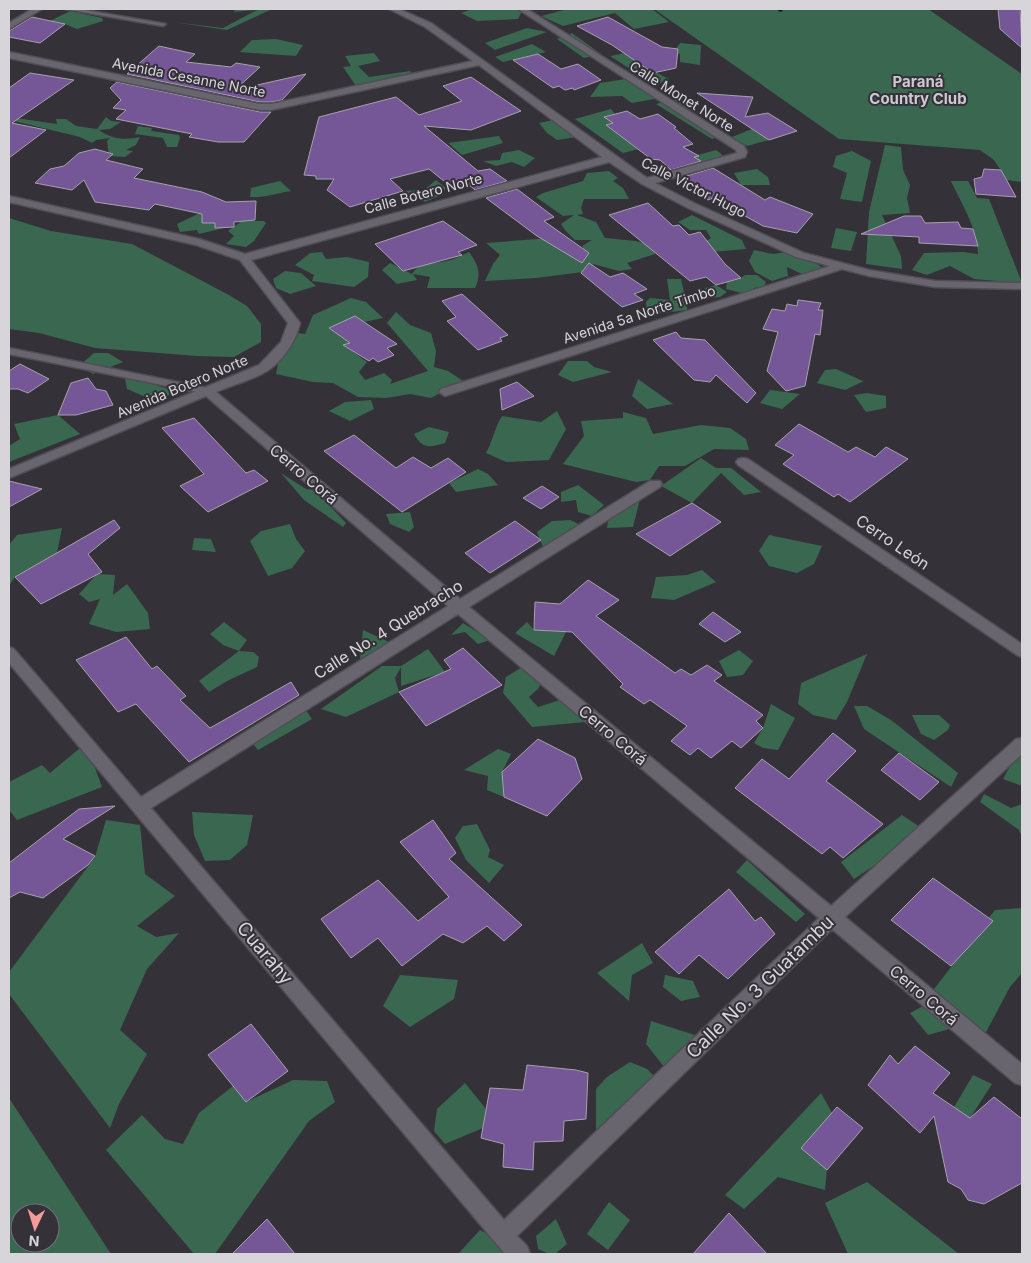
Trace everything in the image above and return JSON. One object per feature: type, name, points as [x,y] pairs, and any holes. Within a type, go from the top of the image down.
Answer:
[{"type":"street","points":[[9,26],[38,9]]},
{"type":"street","name":"Calle Victor Hugo","points":[[393,9],[428,26],[481,62],[610,158],[646,182],[692,206],[800,255],[869,273],[935,284],[1022,286]]},
{"type":"street","name":"Calle Monet Norte","points":[[522,9],[740,148],[742,152],[741,155],[646,182]]},
{"type":"street","name":"Avenida Cesanne Norte","points":[[9,55],[251,105],[271,107],[481,62]]},
{"type":"street","name":"Calle Botero Norte","points":[[244,258],[610,158]]},
{"type":"street","points":[[9,198],[199,242],[244,258]]},
{"type":"street","name":"Avenida Botero Norte","points":[[9,474],[262,368],[287,345],[294,323],[244,258]]},
{"type":"street","name":"Avenida 5a Norte Timbo","points":[[445,392],[842,266]]},
{"type":"street","name":"Cerro Corá","points":[[207,391],[458,606],[1022,1076]]},
{"type":"street","name":"Cerro León","points":[[743,462],[1022,651]]},
{"type":"street","name":"Calle No. 4 Quebracho","points":[[140,806],[655,484]]},
{"type":"street","name":"Cuarahy","points":[[9,653],[520,1254]]},
{"type":"street","name":"Calle No. 3 Guatambu","points":[[503,1235],[831,918],[1022,744]]},
{"type":"lane","points":[[68,9],[163,24]]},
{"type":"lane","points":[[9,350],[207,391]]},
{"type":"green space","points":[[235,9],[270,10],[227,30],[173,22],[223,28],[257,10],[234,12]]},
{"type":"green space","points":[[472,9],[519,9],[522,11],[518,19],[477,21],[461,13]]},
{"type":"green space","points":[[568,9],[652,9],[669,22],[634,29],[615,13],[563,26],[541,16]]},
{"type":"green space","name":"Paraná Country Club","points":[[654,9],[928,9],[1022,74],[1022,182],[1007,180],[994,160],[980,150],[839,139]]},
{"type":"green space","points":[[70,11],[102,18],[103,21],[77,29],[50,21]]},
{"type":"green space","points":[[527,28],[547,32],[495,50],[485,43]]},
{"type":"green space","points":[[572,33],[601,54],[584,58],[557,39]]},
{"type":"green space","points":[[276,39],[303,45],[296,56],[240,52],[252,40]]},
{"type":"green space","points":[[680,43],[701,45],[700,65],[680,62],[680,54],[673,53]]},
{"type":"green space","points":[[532,44],[546,52],[503,62],[495,57]]},
{"type":"green space","points":[[645,49],[644,67],[653,73],[669,79],[655,85],[610,56]]},
{"type":"green space","points":[[374,53],[380,61],[358,66],[369,77],[410,71],[413,76],[356,86],[343,67],[351,66],[345,56]]},
{"type":"green space","points":[[625,79],[660,98],[632,103],[622,96],[590,97],[600,83]]},
{"type":"green space","points":[[675,99],[725,135],[712,139],[656,104]]},
{"type":"green space","points":[[611,109],[615,114],[605,117],[613,123],[606,125],[643,148],[623,153],[575,119]]},
{"type":"green space","points":[[106,117],[111,121],[121,122],[110,129],[99,130],[109,136],[129,139],[140,137],[136,145],[126,150],[133,151],[125,157],[109,156],[107,141],[110,138],[96,140],[92,143],[80,137],[10,120],[16,118],[57,124],[56,119],[66,119],[76,126],[97,129]]},
{"type":"green space","points":[[553,120],[577,137],[557,140],[547,133],[539,123]]},
{"type":"green space","points":[[138,126],[152,128],[151,131],[179,135],[177,147],[167,147],[163,138],[135,134]]},
{"type":"green space","points":[[752,129],[769,140],[747,146],[732,137]]},
{"type":"green space","points":[[499,136],[503,143],[462,155],[448,143]]},
{"type":"green space","points":[[885,145],[901,147],[903,170],[910,185],[907,198],[910,213],[882,215],[901,256],[902,269],[866,264],[869,212]]},
{"type":"green space","points":[[519,150],[535,158],[524,167],[512,162],[496,166],[483,161],[500,160],[502,153]]},
{"type":"green space","points":[[716,150],[724,156],[670,172],[665,164]]},
{"type":"green space","points":[[852,151],[871,161],[862,202],[840,199],[847,173],[833,167],[836,156]]},
{"type":"green space","points":[[757,169],[768,177],[770,185],[741,185],[734,173]]},
{"type":"green space","points":[[609,171],[618,178],[613,181],[623,188],[629,199],[584,199],[581,208],[583,214],[577,215],[596,222],[605,238],[636,241],[653,246],[655,254],[627,263],[632,269],[619,271],[593,264],[591,271],[536,278],[485,281],[493,264],[500,255],[486,243],[550,238],[555,247],[564,252],[580,248],[584,250],[582,246],[592,240],[575,240],[561,224],[574,215],[563,216],[536,197],[543,193],[583,181],[587,173]]},
{"type":"green space","points":[[436,180],[446,188],[441,195],[425,202],[403,191],[424,190]]},
{"type":"green space","points":[[280,181],[291,191],[250,197],[251,188]]},
{"type":"green space","points":[[951,181],[968,181],[977,198],[989,199],[1022,283],[974,279],[950,266],[927,275],[912,270],[924,253],[963,252],[978,254],[972,226]]},
{"type":"green space","points":[[202,212],[203,223],[215,223],[215,227],[228,227],[199,234],[197,230],[180,232],[177,224]]},
{"type":"green space","points":[[692,215],[742,240],[746,249],[712,252],[703,243],[711,238],[706,230],[690,230],[678,222]]},
{"type":"green space","points":[[9,218],[51,231],[132,244],[247,306],[261,324],[261,342],[234,357],[197,356],[95,348],[39,333],[9,329]]},
{"type":"green space","points":[[242,221],[264,221],[266,223],[254,241],[246,247],[226,244],[234,236],[228,231]]},
{"type":"green space","points":[[836,228],[857,232],[851,251],[831,248]]},
{"type":"green space","points":[[754,250],[773,254],[786,252],[816,263],[824,270],[804,275],[787,267],[788,276],[772,281],[755,272],[749,261]]},
{"type":"green space","points":[[322,252],[326,259],[347,257],[369,262],[368,277],[354,287],[312,281],[314,275],[295,265],[310,253]]},
{"type":"green space","points":[[469,252],[475,261],[479,274],[475,288],[427,288],[430,277],[413,274],[417,280],[397,284],[382,270],[390,263],[412,274],[423,265],[452,260]]},
{"type":"green space","points":[[285,271],[301,273],[316,286],[290,294],[276,288],[273,279]]},
{"type":"green space","points":[[745,275],[757,275],[766,282],[764,286],[754,288],[749,295],[726,289],[727,282]]},
{"type":"green space","points":[[667,279],[681,279],[685,297],[716,285],[727,292],[720,297],[687,300],[687,310],[647,315],[646,302],[650,298],[670,300]]},
{"type":"green space","points":[[351,298],[366,302],[383,318],[364,322],[350,343],[344,345],[367,362],[359,372],[365,380],[384,373],[392,380],[390,384],[428,371],[387,323],[396,312],[410,325],[431,333],[436,351],[434,367],[448,371],[463,381],[431,398],[410,394],[386,398],[358,397],[333,383],[313,382],[276,374],[279,359],[296,333],[305,334],[313,315]]},
{"type":"green space","points":[[94,353],[108,353],[123,362],[93,374],[79,366]]},
{"type":"green space","points":[[568,361],[587,361],[594,367],[612,372],[573,382],[558,375]]},
{"type":"green space","points":[[836,369],[864,381],[845,390],[817,383],[825,370]]},
{"type":"green space","points":[[125,379],[139,380],[175,391],[162,398],[146,397],[127,389]]},
{"type":"green space","points":[[638,379],[673,404],[647,409],[632,396]]},
{"type":"green space","points":[[770,390],[800,394],[782,409],[760,403]]},
{"type":"green space","points":[[867,393],[886,396],[886,408],[866,412],[854,395]]},
{"type":"green space","points":[[371,400],[374,409],[350,421],[329,411],[345,402]]},
{"type":"green space","points":[[557,411],[566,429],[549,460],[506,462],[486,453],[502,416],[541,422]]},
{"type":"green space","points":[[623,412],[646,418],[653,434],[701,425],[730,428],[746,439],[749,450],[714,449],[685,466],[659,466],[650,480],[636,482],[563,464],[584,436],[581,421],[623,418]]},
{"type":"green space","points":[[58,415],[80,434],[9,462],[9,446],[20,439],[14,424]]},
{"type":"green space","points":[[429,427],[449,432],[445,443],[427,446],[421,443],[414,434]]},
{"type":"green space","points":[[701,458],[716,468],[731,468],[761,492],[744,495],[721,473],[692,503],[661,486]]},
{"type":"green space","points":[[478,469],[488,474],[498,485],[456,492],[449,483]]},
{"type":"green space","points":[[281,473],[306,489],[315,490],[346,523],[343,527],[304,500]]},
{"type":"green space","points":[[578,485],[604,505],[592,516],[578,512],[576,500],[561,502],[561,492]]},
{"type":"green space","points":[[640,499],[633,527],[607,528],[609,514]]},
{"type":"green space","points":[[410,512],[414,527],[409,532],[390,524],[386,514]]},
{"type":"green space","points":[[570,520],[581,525],[543,547],[537,532],[552,521]]},
{"type":"green space","points":[[290,524],[296,539],[305,551],[292,568],[268,576],[250,541],[261,531]]},
{"type":"green space","points":[[62,528],[57,553],[15,577],[9,586],[9,545],[17,535]]},
{"type":"green space","points":[[769,535],[822,546],[814,564],[797,573],[769,566],[759,551]]},
{"type":"green space","points":[[194,538],[211,539],[216,552],[192,550]]},
{"type":"green space","points":[[702,570],[716,582],[674,600],[651,598],[656,577],[687,575]]},
{"type":"green space","points":[[97,574],[115,575],[113,595],[127,584],[148,613],[150,629],[116,632],[89,624],[100,599],[89,602],[79,594]]},
{"type":"green space","points":[[224,622],[247,640],[239,651],[223,645],[210,634]]},
{"type":"green space","points":[[527,622],[534,630],[566,632],[554,656],[515,633]]},
{"type":"green space","points":[[463,623],[490,640],[478,644],[465,632],[451,635]]},
{"type":"green space","points":[[363,630],[389,642],[360,659]]},
{"type":"green space","points":[[428,649],[445,672],[401,686],[401,667],[395,678],[399,692],[346,717],[321,709],[382,666],[401,666]]},
{"type":"green space","points":[[739,650],[753,661],[743,675],[727,677],[719,661]]},
{"type":"green space","points":[[239,651],[253,652],[259,657],[257,667],[209,692],[199,681]]},
{"type":"green space","points":[[867,654],[847,702],[836,720],[813,715],[798,704],[801,683]]},
{"type":"green space","points":[[522,667],[544,678],[538,689],[529,697],[538,707],[563,699],[585,722],[532,727],[503,693],[506,677]]},
{"type":"green space","points":[[302,704],[312,719],[258,750],[248,738]]},
{"type":"green space","points":[[771,704],[795,718],[778,750],[763,748],[754,743],[763,728]]},
{"type":"green space","points":[[854,706],[867,706],[891,720],[958,773],[951,787],[864,729]]},
{"type":"green space","points":[[912,715],[939,715],[950,725],[948,730],[934,740],[921,734]]},
{"type":"green space","points":[[86,743],[102,787],[17,820],[9,810],[9,782],[42,765],[50,773]]},
{"type":"green space","points":[[1022,744],[1022,786],[1003,779]]},
{"type":"green space","points":[[498,749],[511,754],[502,772],[504,797],[487,790],[488,776],[464,770]]},
{"type":"green space","points":[[984,794],[1011,808],[1022,804],[1022,837],[1019,830],[980,802]]},
{"type":"green space","points":[[192,812],[253,815],[247,845],[230,860],[205,861],[194,835]]},
{"type":"green space","points":[[902,815],[926,831],[854,879],[841,862]]},
{"type":"green space","points":[[106,820],[140,825],[145,874],[175,896],[137,926],[156,937],[179,933],[147,969],[120,1030],[147,1054],[119,1104],[110,1128],[9,994],[9,972],[95,857]]},
{"type":"green space","points":[[477,824],[490,850],[488,857],[504,865],[489,883],[466,860],[455,838],[463,826]]},
{"type":"green space","points":[[747,860],[805,914],[796,922],[736,872]]},
{"type":"green space","points":[[1022,908],[1022,973],[1010,987],[985,1034],[931,993],[995,910]]},
{"type":"green space","points":[[642,943],[653,963],[632,975],[629,1001],[597,973]]},
{"type":"green space","points":[[400,975],[458,980],[454,999],[410,1027],[383,1006]]},
{"type":"green space","points":[[665,975],[693,981],[700,997],[681,1001],[663,987]]},
{"type":"green space","points":[[925,1005],[953,1028],[928,1035],[910,1013]]},
{"type":"green space","points":[[651,1021],[701,1037],[665,1068],[646,1044]]},
{"type":"green space","points":[[630,1062],[647,1069],[658,1080],[596,1132],[596,1089],[607,1077]]},
{"type":"green space","points":[[973,1075],[992,1084],[970,1118],[950,1114]]},
{"type":"green space","points":[[293,1080],[327,1081],[335,1102],[309,1121],[215,1254],[194,1254],[106,1150],[142,1115],[165,1139],[183,1144],[199,1113],[233,1086],[246,1102]]},
{"type":"green space","points":[[465,1083],[486,1109],[483,1128],[445,1144],[434,1131],[437,1109]]},
{"type":"green space","points":[[821,1093],[832,1113],[825,1190],[778,1177],[744,1209],[725,1195]]},
{"type":"green space","points":[[9,1098],[111,1254],[9,1254]]},
{"type":"green space","points":[[867,1182],[959,1254],[848,1254],[825,1203]]},
{"type":"green space","points":[[609,1202],[630,1220],[608,1250],[587,1234]]},
{"type":"green space","points":[[556,1219],[567,1244],[555,1254],[549,1254],[538,1249],[536,1236]]},
{"type":"green space","points":[[480,1230],[511,1245],[519,1254],[512,1254],[511,1246],[504,1254],[458,1254]]},
{"type":"building","points":[[998,9],[1020,9],[1022,48],[1000,29]]},
{"type":"building","points":[[32,17],[65,24],[40,43],[9,37],[9,31]]},
{"type":"building","points":[[608,17],[662,47],[678,49],[676,68],[653,73],[612,45],[577,26]]},
{"type":"building","points":[[159,46],[195,54],[186,62],[231,67],[236,63],[260,67],[235,90],[306,74],[282,100],[260,102],[127,74]]},
{"type":"building","points":[[538,54],[561,69],[578,64],[601,80],[574,90],[573,88],[565,90],[559,86],[553,88],[513,60]]},
{"type":"building","points":[[30,73],[74,80],[12,123],[46,130],[9,158],[9,88]]},
{"type":"building","points":[[471,77],[521,111],[471,130],[424,126],[478,171],[490,169],[507,181],[475,190],[468,184],[450,186],[429,169],[390,179],[403,191],[350,207],[327,190],[334,179],[316,179],[316,176],[304,175],[319,117],[396,97],[419,115],[462,101],[443,86]]},
{"type":"building","points":[[117,82],[260,112],[271,112],[244,142],[218,142],[189,137],[192,134],[116,119],[126,110],[113,108],[121,100],[110,88]]},
{"type":"building","points":[[697,93],[753,97],[745,117],[768,113],[797,131],[769,140]]},
{"type":"building","points":[[627,111],[640,119],[658,114],[676,127],[674,128],[693,144],[683,147],[699,156],[694,157],[701,161],[671,170],[660,160],[651,159],[606,125],[613,123],[604,117]]},
{"type":"building","points":[[95,149],[113,154],[106,160],[143,169],[134,178],[202,192],[226,202],[256,201],[255,220],[234,222],[234,227],[215,228],[215,223],[202,223],[202,214],[155,204],[149,210],[95,202],[84,180],[72,190],[35,183],[50,169],[64,166],[79,153]]},
{"type":"building","points":[[713,168],[765,200],[770,197],[813,214],[797,233],[763,226],[713,198],[708,200],[690,188],[696,186],[680,178]]},
{"type":"building","points":[[984,169],[1001,170],[1016,197],[976,194],[974,179],[982,177]]},
{"type":"building","points":[[517,189],[554,217],[544,221],[589,253],[582,263],[537,236],[486,198]]},
{"type":"building","points":[[648,203],[673,226],[679,225],[689,235],[700,232],[725,264],[741,278],[716,285],[706,277],[690,281],[609,215]]},
{"type":"building","points":[[904,216],[921,216],[925,223],[958,222],[961,228],[973,229],[978,246],[919,243],[919,237],[861,234]]},
{"type":"building","points":[[443,221],[477,245],[458,252],[462,255],[403,271],[375,244]]},
{"type":"building","points":[[589,263],[610,277],[623,273],[647,289],[634,294],[643,300],[622,307],[581,273]]},
{"type":"building","points":[[462,294],[508,335],[500,338],[502,341],[478,350],[447,321],[456,317],[442,301]]},
{"type":"building","points":[[798,300],[821,303],[818,310],[823,310],[820,335],[815,334],[805,386],[786,391],[767,371],[778,332],[763,329],[772,309],[785,311],[787,304],[797,306]]},
{"type":"building","points":[[355,316],[397,344],[387,348],[394,355],[378,362],[373,358],[369,361],[343,345],[350,343],[329,328]]},
{"type":"building","points":[[676,332],[681,338],[705,340],[756,393],[747,403],[716,375],[710,382],[694,380],[653,340]]},
{"type":"building","points":[[20,364],[49,379],[28,393],[18,389],[9,389],[9,371]]},
{"type":"building","points":[[88,378],[96,389],[106,391],[113,405],[76,415],[58,415],[71,383]]},
{"type":"building","points":[[517,382],[534,396],[502,410],[500,389]]},
{"type":"building","points":[[194,418],[246,473],[254,470],[268,481],[208,512],[180,486],[204,474],[162,428]]},
{"type":"building","points":[[799,424],[848,452],[856,447],[875,457],[886,447],[908,459],[850,502],[838,494],[834,497],[783,464],[794,455],[775,445]]},
{"type":"building","points":[[354,435],[396,468],[413,457],[431,468],[448,458],[466,472],[402,512],[324,451]]},
{"type":"building","points":[[9,481],[42,489],[9,507]]},
{"type":"building","points":[[542,486],[559,497],[541,509],[523,498]]},
{"type":"building","points":[[692,503],[721,522],[670,556],[636,534]]},
{"type":"building","points":[[114,520],[120,528],[88,554],[102,572],[41,604],[15,577]]},
{"type":"building","points":[[515,521],[541,540],[490,573],[465,553]]},
{"type":"building","points":[[588,580],[619,600],[596,616],[675,673],[681,669],[691,675],[707,665],[722,675],[714,681],[763,715],[756,721],[763,728],[741,748],[732,741],[711,758],[698,748],[690,755],[671,741],[687,726],[650,700],[644,704],[620,687],[623,684],[572,632],[534,630],[535,602],[560,604]]},
{"type":"building","points":[[713,612],[741,632],[725,642],[699,624]]},
{"type":"building","points":[[126,637],[152,669],[157,666],[186,696],[180,700],[210,728],[291,682],[299,695],[189,762],[136,704],[118,712],[76,660]]},
{"type":"building","points":[[463,648],[502,685],[426,726],[399,692],[451,669],[444,660]]},
{"type":"building","points":[[833,733],[856,751],[826,781],[883,824],[843,858],[830,847],[822,854],[735,788],[762,759],[789,779]]},
{"type":"building","points":[[538,739],[575,758],[582,779],[547,816],[504,797],[502,772]]},
{"type":"building","points":[[899,753],[939,782],[920,800],[881,770]]},
{"type":"building","points":[[115,806],[63,839],[95,856],[88,865],[43,898],[20,892],[9,898],[9,863],[79,809]]},
{"type":"building","points":[[433,820],[456,853],[449,859],[522,925],[504,941],[487,926],[463,943],[443,934],[402,966],[378,938],[351,958],[321,919],[378,880],[418,921],[449,897],[400,842]]},
{"type":"building","points":[[933,878],[993,921],[951,966],[891,920]]},
{"type":"building","points":[[729,889],[755,921],[761,917],[775,934],[728,979],[699,955],[679,974],[655,952]]},
{"type":"building","points":[[251,1024],[288,1071],[246,1102],[208,1055]]},
{"type":"building","points":[[915,1046],[950,1073],[933,1093],[970,1118],[994,1097],[1022,1119],[1022,1183],[984,1204],[968,1200],[961,1189],[948,1182],[934,1116],[920,1133],[868,1085],[890,1055],[898,1064]]},
{"type":"building","points":[[527,1065],[588,1073],[586,1119],[564,1121],[563,1141],[534,1142],[533,1170],[503,1167],[504,1144],[481,1138],[490,1088],[523,1090]]},
{"type":"building","points":[[837,1107],[863,1128],[827,1170],[801,1148]]},
{"type":"building","points":[[729,1213],[767,1254],[693,1254]]},
{"type":"building","points":[[267,1219],[295,1254],[232,1254]]},
{"type":"district","name":"Paraná Country Club","points":[[918,90]]}]
